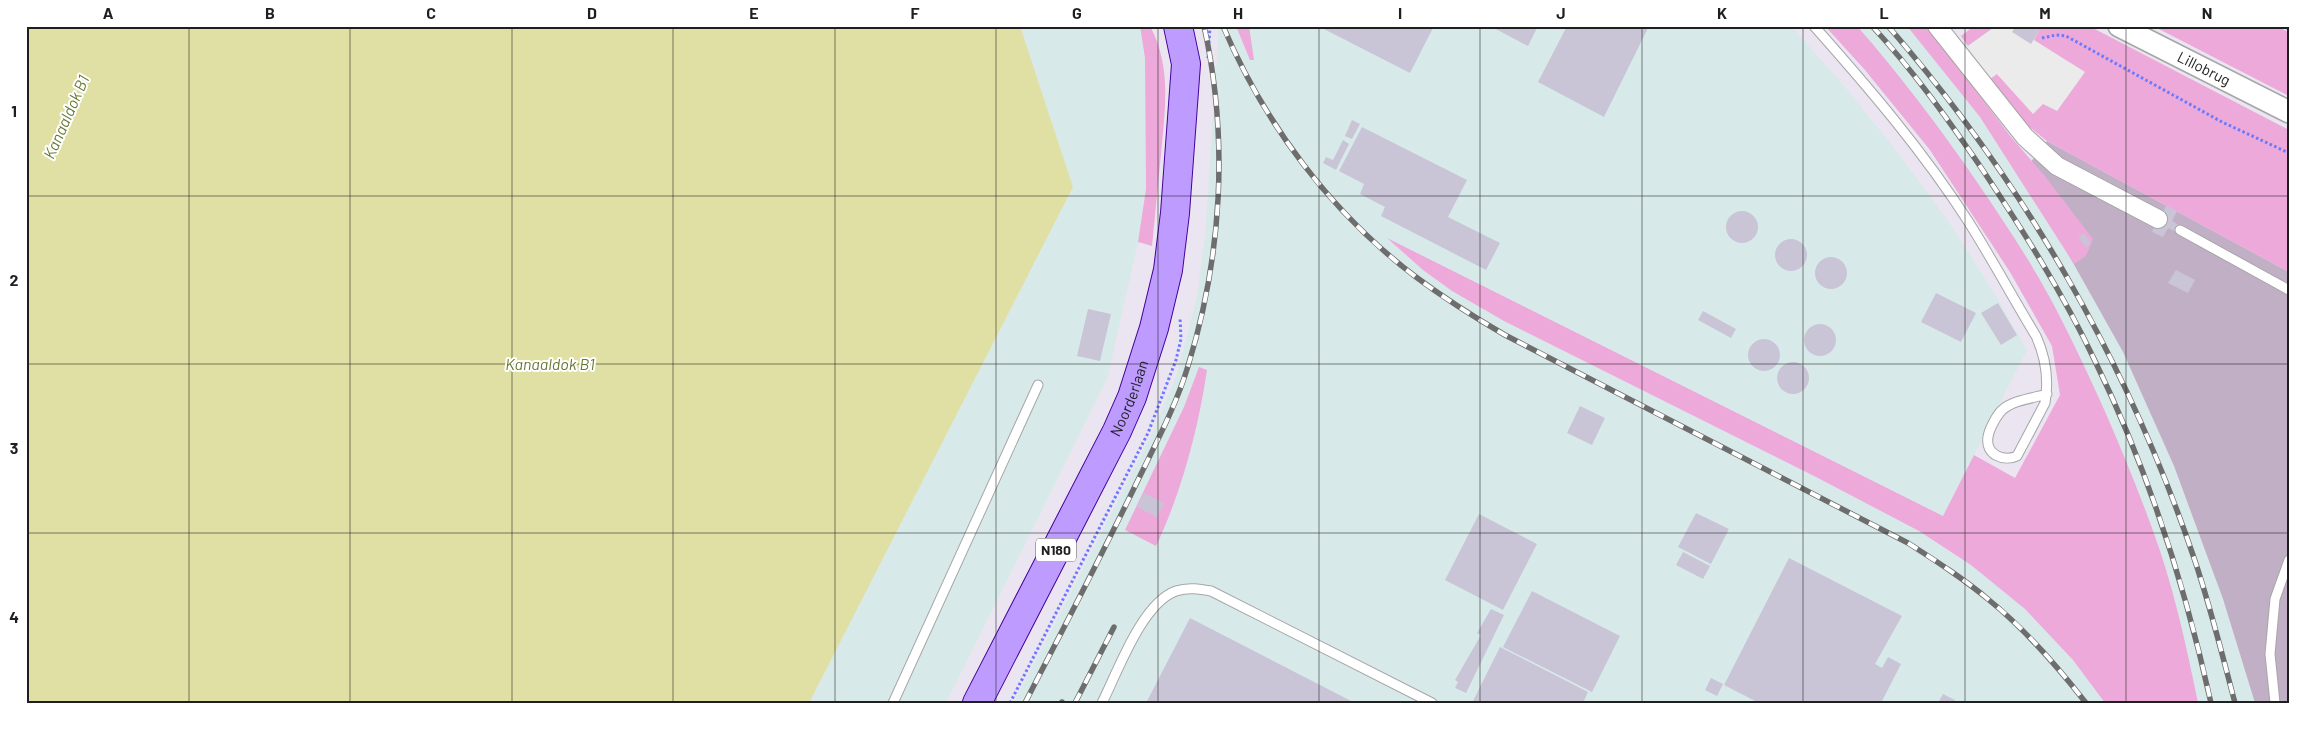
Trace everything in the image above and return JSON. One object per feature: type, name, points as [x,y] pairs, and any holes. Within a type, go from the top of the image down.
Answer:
[{"type":"main road","name":"N180","points":[[1178,26],[1186,64]]},
{"type":"main road","name":"N180","points":[[1186,64],[1196,39],[1197,26]]},
{"type":"main road","name":"Noorderlaan","points":[[977,703],[1117,431],[1132,397],[1154,328],[1168,270],[1175,214],[1186,64]]},
{"type":"street","points":[[1168,26],[1186,64]]},
{"type":"street","points":[[1937,26],[2025,137],[2042,154],[2057,166],[2158,219]]},
{"type":"street","name":"Lillobrug","points":[[2119,26],[2289,112]]},
{"type":"lane","points":[[1814,26],[1884,105],[1967,221],[2036,336],[2046,366],[2047,394],[2045,403],[2017,456],[2009,459],[2000,458],[1993,454],[1988,445],[1988,437],[2003,409],[2010,404],[2047,394]]},
{"type":"lane","points":[[2180,230],[2289,290]]},
{"type":"lane","points":[[892,703],[1038,385]]},
{"type":"lane","points":[[2276,703],[2270,654],[2273,617],[2275,599],[2289,560]]},
{"type":"lane","points":[[1102,703],[1145,617],[1159,601],[1176,591],[1193,588],[1211,590],[1432,703]]},
{"type":"path","points":[[2283,26],[2289,30]]},
{"type":"path","points":[[2042,38],[2056,35],[2066,36],[2222,122],[2289,153]]},
{"type":"shaded area","points":[[1020,26],[1140,26],[1145,58],[1146,189],[1138,242],[1107,379],[946,703],[809,703],[1073,187]]},
{"type":"shaded area","points":[[1140,26],[1150,26],[1157,41],[1162,57],[1165,89],[1164,121],[1152,246],[1138,242],[1146,189],[1145,58]]},
{"type":"shaded area","points":[[1219,26],[1791,26],[1840,81],[1895,149],[1948,221],[1993,291],[2027,350],[1943,516],[1389,240],[1423,270],[1452,291],[1504,321],[1816,477],[1919,531],[1971,565],[2025,609],[2073,660],[2105,703],[1014,703],[1152,434],[1177,374],[1197,296],[1205,237]]},
{"type":"shaded area","points":[[1236,26],[1249,26],[1254,60],[1250,60]]},
{"type":"shaded area","points":[[1825,26],[1907,26],[1980,117],[2063,245],[2123,352],[2174,466],[2223,599],[2255,703],[2181,703],[2052,346],[2010,272],[1930,150],[1865,70]]},
{"type":"shaded area","points":[[1825,26],[1857,26],[1889,63],[1963,162],[2028,260],[2056,309],[2131,472],[2160,549],[2184,636],[2198,703],[2105,703],[2073,660],[2025,609],[1971,565],[1919,531],[1816,477],[1504,321],[1452,291],[1423,270],[1387,238],[1943,516],[1974,455],[2015,478],[2060,395],[2052,346],[2010,272],[1930,150],[1865,70]]},
{"type":"shaded area","points":[[1907,26],[1927,26],[2011,137],[2044,175],[2093,239],[2086,256],[2074,264],[1980,117]]},
{"type":"shaded area","points":[[1974,26],[1996,26],[1968,46],[1961,36]]},
{"type":"shaded area","points":[[1996,26],[2031,26],[2039,31],[2034,40],[2085,72],[2057,111],[2043,104],[2033,114],[1997,74],[1990,79],[1968,46]]},
{"type":"shaded area","points":[[2031,26],[2089,26],[2289,130],[2289,272],[2047,141],[2027,125],[1990,79],[1996,73],[2033,113],[2034,40]]},
{"type":"shaded area","points":[[2153,26],[2278,26],[2289,33],[2289,96]]},
{"type":"shaded area","points":[[2047,141],[2289,272],[2289,703],[2255,703],[2223,599],[2174,466],[2123,352],[2063,245],[2019,177]]},
{"type":"shaded area","points":[[1199,367],[1207,370],[1194,438],[1174,504],[1156,546],[1125,530],[1184,407]]},
{"type":"water","name":"Kanaaldok B1","points":[[26,26],[1020,26],[1073,187],[809,703],[26,703]]},
{"type":"building","points":[[1318,26],[1434,26],[1410,73]]},
{"type":"building","points":[[1490,26],[1538,26],[1528,46]]},
{"type":"building","points":[[1567,26],[1649,26],[1604,117],[1538,82]]},
{"type":"building","points":[[2016,26],[2031,26],[2039,31],[2031,44],[2012,32]]},
{"type":"building","points":[[1352,120],[1360,124],[1352,139],[1345,136]]},
{"type":"building","points":[[1362,127],[1467,180],[1448,217],[1500,243],[1486,270],[1381,216],[1385,207],[1360,194],[1364,184],[1339,171]]},
{"type":"building","points":[[1343,140],[1349,144],[1336,170],[1323,163],[1326,157],[1333,160]]},
{"type":"building","points":[[2166,206],[2177,211],[2172,221],[2182,227],[2178,233],[2168,228],[2163,237],[2152,232]]},
{"type":"building","points":[[1742,211],[1748,212],[1753,216],[1757,221],[1757,233],[1753,238],[1748,242],[1742,243],[1736,242],[1731,238],[1727,233],[1726,227],[1727,221],[1731,216],[1736,212]]},
{"type":"building","points":[[2084,233],[2091,244],[2086,247],[2078,237]]},
{"type":"building","points":[[1791,239],[1797,240],[1802,244],[1806,249],[1806,261],[1802,266],[1797,270],[1791,271],[1785,270],[1780,266],[1776,261],[1775,255],[1776,249],[1780,244],[1785,240]]},
{"type":"building","points":[[1831,257],[1837,258],[1842,262],[1846,267],[1846,279],[1842,284],[1837,288],[1831,289],[1825,288],[1820,284],[1816,279],[1815,273],[1816,267],[1820,262],[1825,258]]},
{"type":"building","points":[[2176,270],[2195,280],[2188,293],[2168,283]]},
{"type":"building","points":[[1936,293],[1976,313],[1961,342],[1921,322]]},
{"type":"building","points":[[1998,303],[2017,335],[2001,345],[1981,313]]},
{"type":"building","points":[[1088,309],[1111,314],[1100,361],[1077,356]]},
{"type":"building","points":[[1703,311],[1736,329],[1731,338],[1698,320]]},
{"type":"building","points":[[1820,324],[1826,325],[1831,329],[1835,334],[1835,346],[1831,351],[1826,355],[1820,356],[1814,355],[1809,351],[1805,346],[1804,340],[1805,334],[1809,329],[1814,325]]},
{"type":"building","points":[[1764,339],[1770,340],[1775,344],[1779,349],[1779,361],[1775,366],[1770,370],[1764,371],[1758,370],[1753,366],[1749,361],[1748,355],[1749,349],[1753,344],[1758,340]]},
{"type":"building","points":[[1793,362],[1799,363],[1804,367],[1808,372],[1808,384],[1804,389],[1799,393],[1793,394],[1787,393],[1782,389],[1778,384],[1777,378],[1778,372],[1782,367],[1787,363]]},
{"type":"building","points":[[1580,406],[1605,418],[1592,445],[1567,433]]},
{"type":"building","points":[[1144,493],[1164,503],[1157,517],[1137,507]]},
{"type":"building","points":[[1696,513],[1729,529],[1711,564],[1678,547]]},
{"type":"building","points":[[1479,514],[1537,544],[1503,610],[1445,580]]},
{"type":"building","points":[[1683,552],[1710,566],[1703,579],[1676,565]]},
{"type":"building","points":[[1789,558],[1902,616],[1875,664],[1882,668],[1888,657],[1901,664],[1881,703],[1759,703],[1724,685]]},
{"type":"building","points":[[1532,591],[1620,636],[1592,692],[1503,647]]},
{"type":"building","points":[[1491,609],[1504,615],[1466,693],[1455,688],[1458,682],[1455,680],[1481,635],[1477,633]]},
{"type":"building","points":[[1190,618],[1355,703],[1146,703]]},
{"type":"building","points":[[1500,647],[1588,692],[1583,703],[1472,703]]},
{"type":"building","points":[[1711,678],[1723,684],[1717,696],[1705,690]]},
{"type":"building","points":[[1943,694],[1955,700],[1954,703],[1938,703]]},
{"type":"railway","points":[[1025,703],[1165,424],[1188,366],[1208,282],[1215,240],[1218,197],[1217,111],[1204,26]]},
{"type":"railway","points":[[1223,26],[1258,97],[1303,164],[1328,195],[1356,224],[1385,252],[1416,277],[1459,307],[1505,335],[1908,543],[1960,577],[2003,612],[2040,649],[2086,703]]},
{"type":"railway","points":[[1872,26],[1929,94],[1980,166],[2041,262],[2083,336],[2132,444],[2163,529],[2189,615],[2211,703]]},
{"type":"railway","points":[[1888,26],[1937,85],[2027,211],[2067,277],[2104,345],[2137,414],[2194,558],[2211,612],[2235,703]]},
{"type":"railway","points":[[1075,703],[1114,627]]}]
